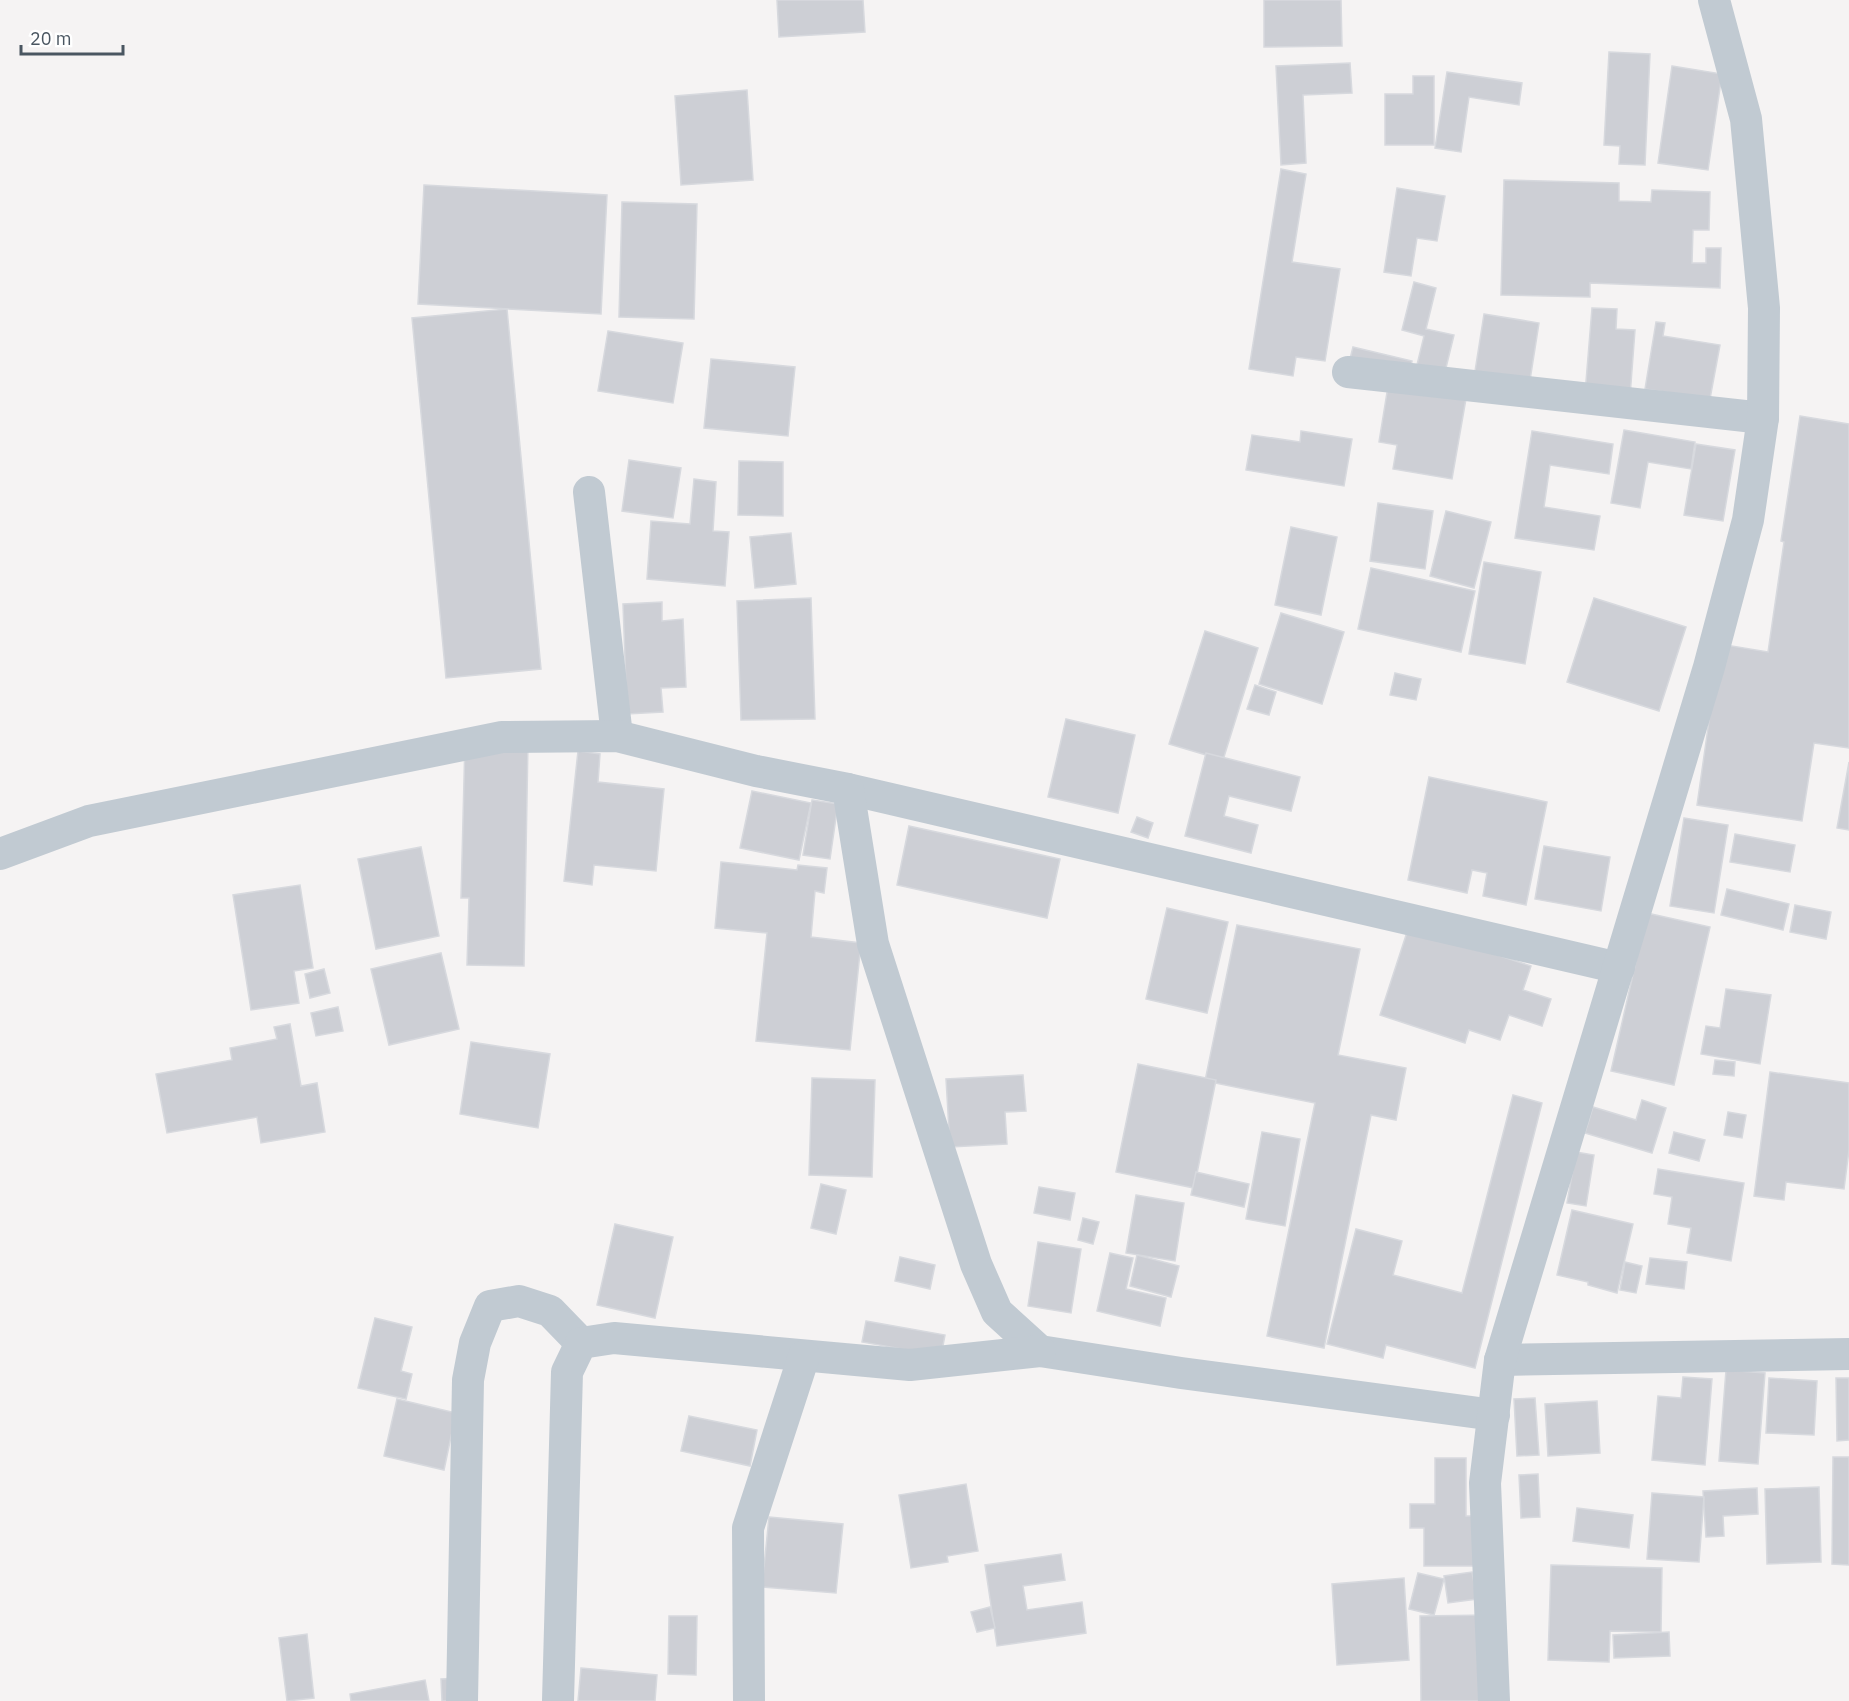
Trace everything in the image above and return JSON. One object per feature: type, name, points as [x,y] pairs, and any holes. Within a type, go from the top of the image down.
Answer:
[{"type":"street","points":[[1494,1701],[1485,1483],[1500,1360],[1709,667],[1748,520],[1763,418],[1764,308],[1746,119],[1714,0]]},
{"type":"street","points":[[1348,372],[1763,418]]},
{"type":"street","points":[[589,492],[617,736]]},
{"type":"street","points":[[0,854],[89,821],[502,737],[617,736],[756,771],[848,789],[1619,968]]},
{"type":"street","points":[[848,789],[873,944],[976,1264],[997,1312],[1040,1351]]},
{"type":"street","points":[[462,1701],[468,1380],[475,1343],[490,1306],[519,1301],[550,1311],[581,1343]]},
{"type":"street","points":[[581,1343],[614,1338],[910,1365],[1040,1351],[1181,1373],[1494,1415]]},
{"type":"street","points":[[558,1701],[567,1372],[581,1343]]},
{"type":"street","points":[[1500,1360],[1849,1354]]},
{"type":"street","points":[[749,1701],[748,1528],[804,1356]]},
{"type":"building","points":[[777,0],[863,0],[865,32],[779,37]]},
{"type":"building","points":[[1264,0],[1341,0],[1342,46],[1264,47]]},
{"type":"building","points":[[1609,52],[1650,54],[1645,165],[1619,164],[1620,146],[1604,145]]},
{"type":"building","points":[[1350,63],[1352,93],[1303,95],[1306,163],[1281,165],[1276,66]]},
{"type":"building","points":[[1672,66],[1722,74],[1708,170],[1658,163]]},
{"type":"building","points":[[1447,72],[1522,83],[1519,105],[1469,97],[1461,152],[1435,148]]},
{"type":"building","points":[[1413,76],[1434,76],[1434,145],[1385,145],[1385,94],[1413,94]]},
{"type":"building","points":[[747,90],[753,180],[681,185],[675,96]]},
{"type":"building","points":[[1281,169],[1306,174],[1292,262],[1340,269],[1325,361],[1296,357],[1293,376],[1249,369]]},
{"type":"building","points":[[1504,180],[1619,183],[1619,201],[1651,202],[1652,190],[1710,192],[1709,230],[1693,230],[1692,263],[1706,263],[1706,248],[1721,248],[1720,288],[1590,283],[1590,297],[1501,295]]},
{"type":"building","points":[[424,185],[607,195],[601,314],[418,304]]},
{"type":"building","points":[[1397,188],[1445,196],[1437,241],[1417,238],[1411,276],[1384,272]]},
{"type":"building","points":[[622,202],[697,204],[694,319],[619,317]]},
{"type":"building","points":[[1414,282],[1436,288],[1426,329],[1454,335],[1444,376],[1416,369],[1424,336],[1402,330]]},
{"type":"building","points":[[1592,308],[1617,309],[1616,329],[1635,330],[1629,410],[1584,406]]},
{"type":"building","points":[[507,309],[541,669],[446,678],[412,318]]},
{"type":"building","points":[[1484,314],[1539,323],[1528,393],[1473,384]]},
{"type":"building","points":[[1656,322],[1665,323],[1663,336],[1720,345],[1710,399],[1645,389]]},
{"type":"building","points":[[608,331],[683,343],[673,403],[598,391]]},
{"type":"building","points":[[1353,347],[1412,361],[1407,385],[1347,371]]},
{"type":"building","points":[[711,359],[795,367],[788,436],[704,428]]},
{"type":"building","points":[[1389,380],[1467,393],[1452,479],[1393,469],[1397,445],[1379,442]]},
{"type":"building","points":[[1800,416],[1849,424],[1849,748],[1814,743],[1802,821],[1697,805],[1720,644],[1768,652],[1784,542],[1781,541]]},
{"type":"building","points":[[1624,430],[1695,442],[1691,469],[1648,462],[1640,508],[1611,503]]},
{"type":"building","points":[[1301,431],[1352,439],[1344,486],[1246,470],[1252,435],[1300,442]]},
{"type":"building","points":[[1532,431],[1613,444],[1609,474],[1550,465],[1544,507],[1600,516],[1594,550],[1515,538]]},
{"type":"building","points":[[1696,444],[1735,450],[1723,521],[1684,515]]},
{"type":"building","points":[[629,460],[681,468],[673,518],[622,511]]},
{"type":"building","points":[[739,461],[783,462],[783,516],[738,515]]},
{"type":"building","points":[[694,479],[716,482],[713,531],[729,532],[725,586],[647,579],[651,521],[690,524]]},
{"type":"building","points":[[1378,503],[1433,511],[1425,569],[1370,561]]},
{"type":"building","points":[[1446,511],[1491,522],[1474,588],[1430,576]]},
{"type":"building","points":[[1291,527],[1337,537],[1321,615],[1275,605]]},
{"type":"building","points":[[791,533],[796,584],[755,588],[750,537]]},
{"type":"building","points":[[1484,562],[1541,572],[1525,664],[1469,654]]},
{"type":"building","points":[[1371,568],[1475,591],[1461,652],[1358,629]]},
{"type":"building","points":[[811,598],[815,719],[741,720],[737,601]]},
{"type":"building","points":[[1594,598],[1686,627],[1659,711],[1567,682]]},
{"type":"building","points":[[662,602],[662,621],[683,619],[686,687],[661,688],[663,712],[627,714],[623,604]]},
{"type":"building","points":[[1281,613],[1344,632],[1322,704],[1259,684]]},
{"type":"building","points":[[1205,631],[1258,648],[1223,760],[1169,744]]},
{"type":"building","points":[[1395,673],[1421,679],[1416,700],[1390,695]]},
{"type":"building","points":[[1255,685],[1276,692],[1269,715],[1247,709]]},
{"type":"building","points":[[1066,719],[1135,735],[1118,813],[1048,797]]},
{"type":"building","points":[[465,740],[528,742],[524,966],[467,965],[469,898],[461,898]]},
{"type":"building","points":[[578,751],[600,754],[598,782],[664,789],[656,871],[594,865],[592,885],[564,881]]},
{"type":"building","points":[[1206,753],[1300,777],[1291,811],[1229,796],[1224,816],[1258,825],[1251,853],[1185,836]]},
{"type":"building","points":[[1849,762],[1849,830],[1837,828]]},
{"type":"building","points":[[1429,777],[1547,802],[1526,905],[1483,896],[1487,873],[1472,870],[1467,893],[1408,880]]},
{"type":"building","points":[[752,791],[811,803],[799,860],[740,848]]},
{"type":"building","points":[[812,800],[838,804],[830,859],[803,855]]},
{"type":"building","points":[[1137,817],[1153,823],[1148,838],[1131,832]]},
{"type":"building","points":[[1684,818],[1728,825],[1714,913],[1670,906]]},
{"type":"building","points":[[909,826],[1060,859],[1047,918],[897,885]]},
{"type":"building","points":[[1735,834],[1795,845],[1790,872],[1730,862]]},
{"type":"building","points":[[1544,846],[1610,857],[1601,911],[1535,899]]},
{"type":"building","points":[[421,847],[439,936],[376,949],[358,859]]},
{"type":"building","points":[[721,862],[797,870],[798,865],[827,868],[824,893],[815,891],[811,937],[861,943],[850,1050],[756,1041],[767,933],[715,928]]},
{"type":"building","points":[[300,885],[313,968],[294,971],[299,1003],[251,1010],[233,895]]},
{"type":"building","points":[[1727,889],[1789,904],[1783,930],[1721,915]]},
{"type":"building","points":[[1795,905],[1831,912],[1826,939],[1790,932]]},
{"type":"building","points":[[1167,908],[1228,922],[1207,1013],[1146,999]]},
{"type":"building","points":[[1647,913],[1710,927],[1674,1085],[1611,1071]]},
{"type":"building","points":[[1237,925],[1360,949],[1338,1055],[1406,1068],[1396,1120],[1371,1115],[1324,1348],[1267,1336],[1315,1103],[1205,1081]]},
{"type":"building","points":[[1409,926],[1531,966],[1523,990],[1551,999],[1542,1026],[1509,1015],[1500,1040],[1469,1030],[1465,1043],[1380,1015]]},
{"type":"building","points":[[441,953],[459,1029],[389,1045],[371,969]]},
{"type":"building","points":[[324,969],[330,993],[310,998],[305,974]]},
{"type":"building","points":[[1726,989],[1771,995],[1760,1064],[1701,1054],[1706,1026],[1720,1028]]},
{"type":"building","points":[[338,1007],[343,1031],[316,1036],[311,1013]]},
{"type":"building","points":[[290,1024],[301,1086],[317,1083],[325,1132],[261,1143],[257,1117],[167,1133],[156,1074],[232,1060],[230,1048],[277,1039],[274,1027]]},
{"type":"building","points":[[471,1042],[550,1054],[538,1128],[460,1114]]},
{"type":"building","points":[[1715,1060],[1735,1062],[1734,1076],[1713,1074]]},
{"type":"building","points":[[1138,1064],[1216,1080],[1194,1188],[1116,1172]]},
{"type":"building","points":[[1770,1072],[1849,1083],[1849,1150],[1844,1189],[1786,1182],[1784,1200],[1754,1196]]},
{"type":"building","points":[[1023,1075],[1026,1111],[1005,1112],[1007,1144],[950,1147],[946,1079]]},
{"type":"building","points":[[812,1078],[875,1080],[872,1177],[809,1175]]},
{"type":"building","points":[[1513,1095],[1542,1103],[1475,1368],[1386,1345],[1383,1358],[1327,1344],[1356,1229],[1402,1241],[1393,1275],[1462,1293]]},
{"type":"building","points":[[1642,1100],[1666,1108],[1652,1153],[1585,1133],[1593,1107],[1636,1120]]},
{"type":"building","points":[[1728,1112],[1746,1115],[1742,1138],[1724,1135]]},
{"type":"building","points":[[1262,1132],[1300,1139],[1285,1226],[1246,1219]]},
{"type":"building","points":[[1674,1132],[1705,1140],[1699,1161],[1669,1153]]},
{"type":"building","points":[[1576,1152],[1594,1155],[1586,1206],[1567,1203]]},
{"type":"building","points":[[1658,1169],[1744,1183],[1731,1261],[1687,1253],[1691,1228],[1668,1224],[1672,1197],[1654,1194]]},
{"type":"building","points":[[1196,1172],[1249,1184],[1244,1207],[1191,1195]]},
{"type":"building","points":[[821,1184],[846,1190],[836,1234],[811,1228]]},
{"type":"building","points":[[1039,1187],[1075,1193],[1070,1220],[1034,1213]]},
{"type":"building","points":[[1136,1195],[1184,1203],[1175,1261],[1126,1253]]},
{"type":"building","points":[[1572,1210],[1633,1224],[1617,1293],[1588,1285],[1588,1282],[1557,1275]]},
{"type":"building","points":[[1083,1218],[1099,1222],[1093,1244],[1078,1240]]},
{"type":"building","points":[[615,1224],[673,1237],[655,1318],[597,1305]]},
{"type":"building","points":[[1038,1242],[1081,1249],[1071,1313],[1028,1306]]},
{"type":"building","points":[[1110,1253],[1133,1258],[1126,1289],[1166,1298],[1160,1326],[1097,1311]]},
{"type":"building","points":[[1137,1255],[1179,1266],[1171,1297],[1130,1286]]},
{"type":"building","points":[[900,1257],[935,1265],[930,1289],[895,1281]]},
{"type":"building","points":[[1650,1258],[1687,1262],[1684,1289],[1646,1284]]},
{"type":"building","points":[[1625,1262],[1642,1266],[1636,1293],[1620,1290]]},
{"type":"building","points":[[375,1318],[412,1327],[401,1371],[412,1374],[406,1399],[358,1388]]},
{"type":"building","points":[[866,1321],[945,1335],[941,1356],[862,1342]]},
{"type":"building","points":[[1726,1370],[1765,1373],[1758,1464],[1719,1461]]},
{"type":"building","points":[[1683,1377],[1712,1379],[1705,1465],[1652,1460],[1658,1396],[1681,1398]]},
{"type":"building","points":[[1769,1378],[1817,1381],[1814,1435],[1766,1433]]},
{"type":"building","points":[[1836,1378],[1849,1378],[1849,1440],[1837,1441]]},
{"type":"building","points":[[1535,1398],[1539,1455],[1517,1456],[1514,1399]]},
{"type":"building","points":[[397,1399],[456,1413],[444,1470],[384,1456]]},
{"type":"building","points":[[1597,1401],[1600,1453],[1548,1456],[1545,1404]]},
{"type":"building","points":[[689,1416],[757,1430],[750,1466],[681,1451]]},
{"type":"building","points":[[1833,1457],[1849,1457],[1849,1565],[1832,1564]]},
{"type":"building","points":[[1435,1458],[1466,1458],[1466,1516],[1485,1516],[1485,1566],[1424,1566],[1424,1528],[1410,1528],[1410,1504],[1435,1504]]},
{"type":"building","points":[[1538,1474],[1540,1517],[1521,1518],[1519,1475]]},
{"type":"building","points":[[966,1484],[978,1551],[947,1556],[948,1562],[911,1568],[899,1495]]},
{"type":"building","points":[[1819,1487],[1821,1562],[1767,1564],[1765,1489]]},
{"type":"building","points":[[1757,1488],[1758,1514],[1723,1516],[1724,1536],[1706,1537],[1703,1491]]},
{"type":"building","points":[[1652,1493],[1704,1497],[1699,1562],[1647,1559]]},
{"type":"building","points":[[1577,1508],[1633,1515],[1629,1548],[1573,1541]]},
{"type":"building","points":[[769,1517],[843,1524],[836,1593],[762,1587]]},
{"type":"building","points":[[1061,1554],[1065,1580],[1023,1586],[1027,1610],[1082,1602],[1086,1633],[997,1646],[985,1565]]},
{"type":"building","points":[[1551,1565],[1662,1568],[1661,1632],[1610,1631],[1609,1662],[1548,1660]]},
{"type":"building","points":[[1472,1572],[1477,1599],[1448,1603],[1444,1576]]},
{"type":"building","points":[[1418,1573],[1444,1579],[1434,1615],[1409,1609]]},
{"type":"building","points":[[1404,1578],[1409,1660],[1337,1665],[1332,1584]]},
{"type":"building","points":[[990,1607],[995,1628],[977,1632],[971,1612]]},
{"type":"building","points":[[1491,1615],[1492,1701],[1421,1701],[1420,1616]]},
{"type":"building","points":[[669,1616],[697,1616],[696,1675],[668,1674]]},
{"type":"building","points":[[1669,1632],[1670,1656],[1614,1658],[1613,1635]]},
{"type":"building","points":[[307,1634],[314,1698],[287,1701],[279,1638]]},
{"type":"building","points":[[581,1668],[657,1675],[655,1701],[578,1701]]},
{"type":"building","points":[[461,1678],[463,1701],[442,1701],[441,1679]]},
{"type":"building","points":[[425,1680],[429,1701],[351,1701],[350,1694]]}]
